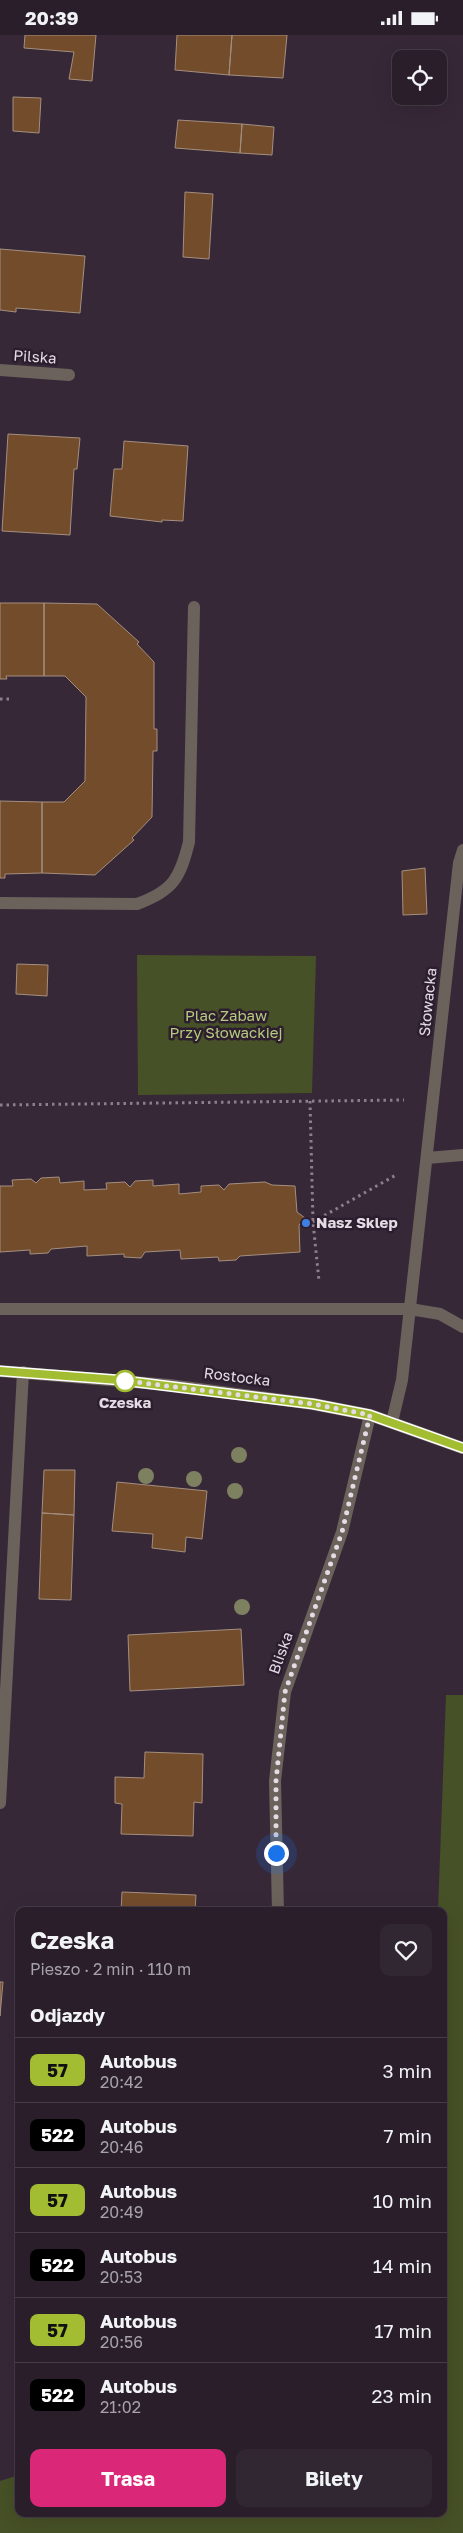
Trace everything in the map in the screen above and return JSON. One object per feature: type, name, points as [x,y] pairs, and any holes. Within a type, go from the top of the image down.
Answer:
[{"type":"street","name":"Pilska","points":[[0,370],[68,375]]},
{"type":"street","points":[[0,903],[137,904],[155,897],[171,887],[182,869],[189,843],[194,607]]},
{"type":"street","name":"Słowacka","points":[[392,1421],[402,1380],[435,1099],[459,863],[463,850]]},
{"type":"street","points":[[427,1157],[463,1155]]},
{"type":"street","points":[[0,1309],[410,1309],[440,1314],[463,1327]]},
{"type":"street","name":"Rostocka","points":[[0,1371],[102,1378],[267,1397],[370,1415],[392,1421],[463,1448]]},
{"type":"street","points":[[0,1803],[23,1372]]},
{"type":"street","name":"Bliska","points":[[278,1907],[276,1781],[285,1692],[342,1532],[370,1415]]},
{"type":"path","points":[[0,699],[11,699]]},
{"type":"path","points":[[0,1105],[435,1099]]},
{"type":"path","points":[[310,1101],[313,1222],[322,1309]]},
{"type":"path","points":[[313,1222],[427,1157]]},
{"type":"green space","name":"Plac Zabaw Przy Słowackiej","points":[[137,955],[316,956],[312,1093],[138,1095]]},
{"type":"green space","points":[[446,1695],[463,1695],[463,2533],[0,2533],[0,2481],[15,2476],[15,2517],[447,2517],[447,1907],[438,1907]]},
{"type":"building","points":[[25,35],[96,35],[92,81],[69,79],[74,52],[24,48]]},
{"type":"building","points":[[177,35],[232,35],[229,75],[175,70]]},
{"type":"building","points":[[232,35],[287,35],[283,78],[229,75]]},
{"type":"building","points":[[13,97],[41,98],[39,133],[13,131]]},
{"type":"building","points":[[178,120],[242,124],[240,153],[175,148]]},
{"type":"building","points":[[242,124],[274,127],[272,155],[240,153]]},
{"type":"building","points":[[185,192],[213,194],[209,259],[183,257]]},
{"type":"building","points":[[0,249],[85,256],[80,313],[16,308],[16,312],[0,310]]},
{"type":"building","points":[[8,434],[80,438],[77,469],[74,469],[70,535],[2,531]]},
{"type":"building","points":[[124,441],[188,446],[183,521],[162,520],[162,522],[110,516],[114,469],[122,469]]},
{"type":"building","points":[[0,603],[44,603],[44,676],[6,676],[7,679],[0,679]]},
{"type":"building","points":[[44,603],[97,604],[139,642],[137,644],[154,662],[154,729],[157,729],[157,751],[153,751],[152,817],[132,838],[134,840],[95,875],[42,873],[42,802],[64,802],[85,781],[86,697],[65,676],[44,676]]},
{"type":"building","points":[[0,801],[42,802],[42,873],[5,874],[5,878],[0,878]]},
{"type":"building","points":[[425,868],[427,914],[403,915],[402,871]]},
{"type":"building","points":[[17,964],[48,965],[47,996],[16,994]]},
{"type":"building","points":[[59,1177],[60,1183],[84,1181],[84,1190],[107,1189],[106,1183],[125,1182],[130,1187],[135,1181],[153,1180],[153,1186],[179,1184],[179,1194],[201,1192],[201,1186],[219,1185],[224,1190],[229,1184],[265,1182],[272,1185],[295,1186],[297,1212],[305,1218],[299,1225],[300,1252],[240,1256],[236,1260],[219,1261],[218,1257],[181,1259],[180,1250],[145,1252],[141,1258],[124,1257],[124,1254],[87,1256],[87,1246],[51,1249],[48,1253],[30,1254],[30,1250],[0,1252],[0,1186],[13,1186],[12,1180],[31,1179],[36,1183],[41,1178]]},
{"type":"building","points":[[44,1470],[75,1470],[74,1515],[42,1513]]},
{"type":"building","points":[[117,1482],[207,1491],[202,1539],[186,1537],[185,1552],[152,1548],[153,1534],[112,1531]]},
{"type":"building","points":[[42,1513],[74,1515],[71,1600],[39,1599]]},
{"type":"building","points":[[241,1629],[244,1685],[130,1691],[128,1635]]},
{"type":"building","points":[[145,1752],[203,1754],[202,1803],[194,1802],[193,1836],[121,1834],[122,1804],[115,1803],[115,1777],[144,1778]]},
{"type":"building","points":[[122,1892],[196,1895],[195,1907],[121,1907]]},
{"type":"building","points":[[0,1982],[3,1982],[0,2016]]},
{"type":"bus line","name":"57","points":[[0,1371],[56,1374],[169,1385],[338,1408],[392,1421],[463,1448]]},
{"type":"place","name":"Nasz Sklep","points":[[306,1223]]},
{"type":"place","name":"Czeska","points":[[125,1381]]},
{"type":"route","points":[[125,1381],[119,1380],[251,1395],[338,1408],[370,1415],[342,1532],[285,1692],[276,1781],[276,1853]]}]
